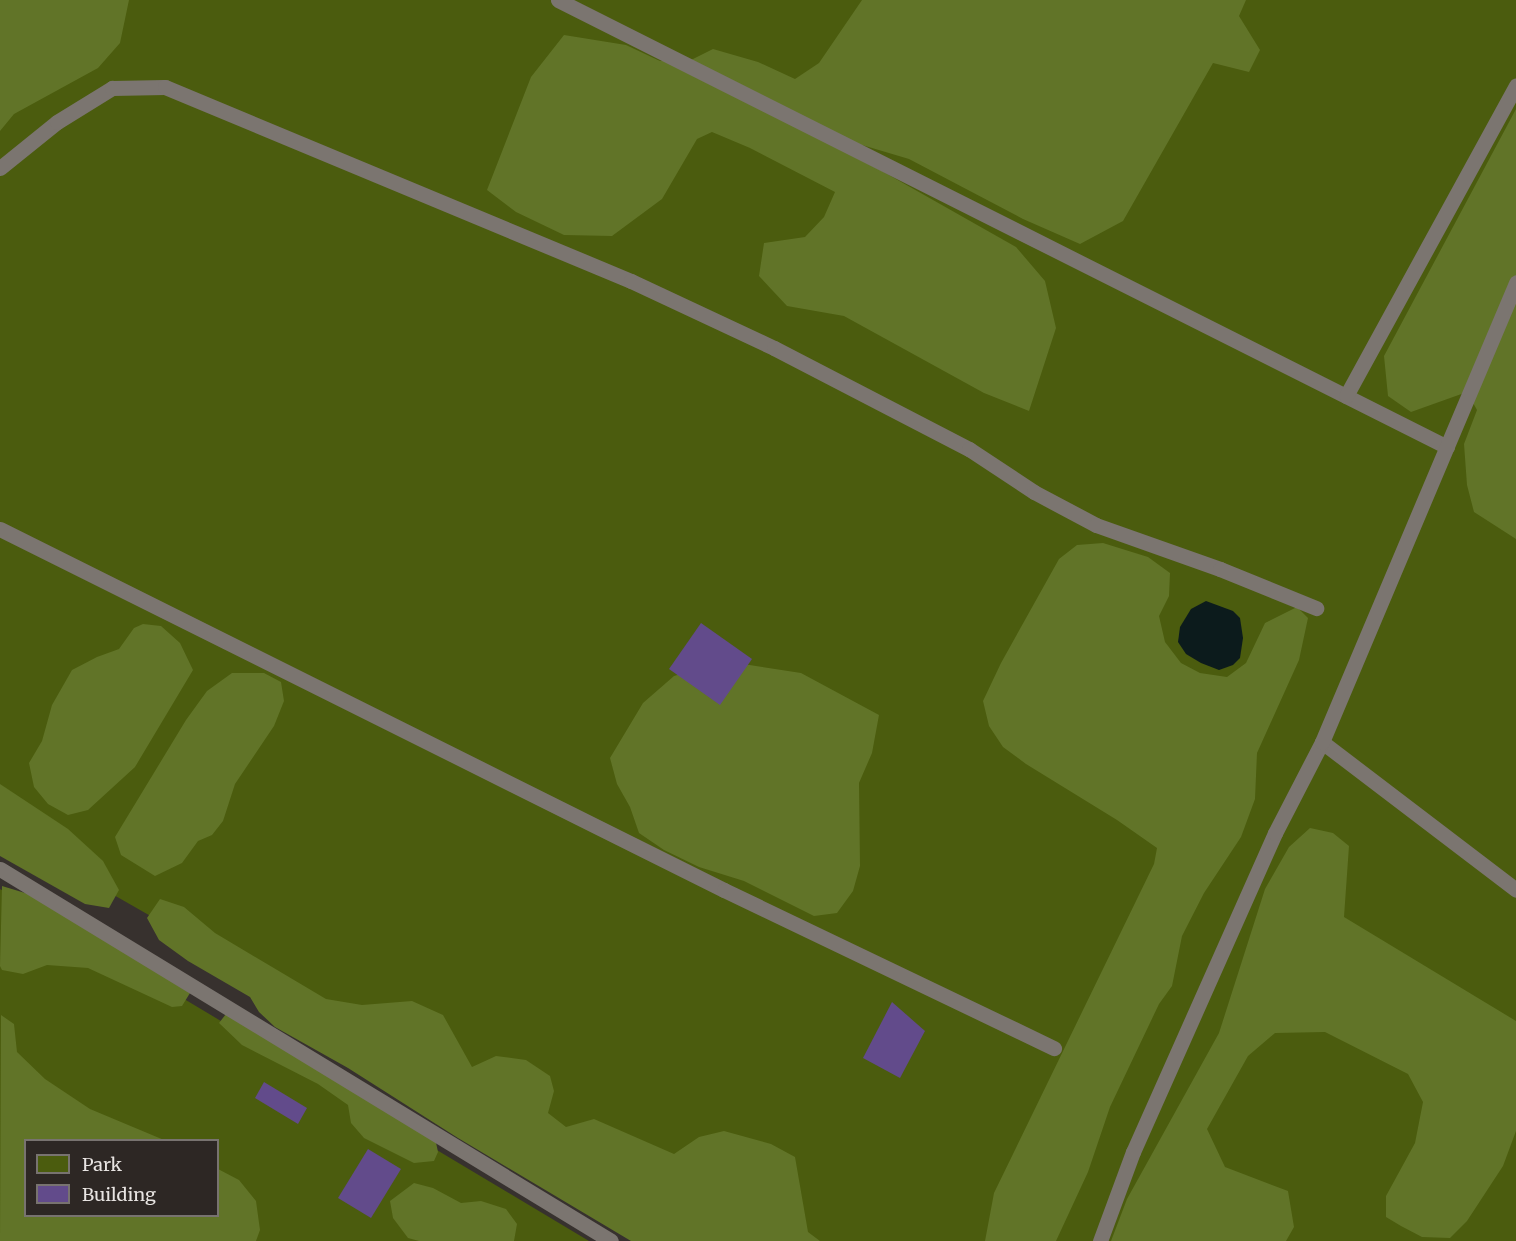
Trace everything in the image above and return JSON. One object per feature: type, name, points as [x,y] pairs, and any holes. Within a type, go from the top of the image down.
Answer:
[{"type":"lane","points":[[558,0],[1447,447]]},
{"type":"lane","points":[[1346,396],[1516,85]]},
{"type":"lane","points":[[0,168],[57,122],[112,87],[165,87],[631,280],[774,348],[969,449],[1034,492],[1096,525],[1220,569],[1316,609]]},
{"type":"lane","points":[[1100,1241],[1138,1142],[1275,833],[1322,742],[1516,282]]},
{"type":"lane","points":[[0,529],[724,890],[1054,1048]]},
{"type":"lane","points":[[1322,742],[1516,890]]},
{"type":"lane","points":[[0,869],[611,1241]]},
{"type":"green space","points":[[0,0],[1516,0],[1516,1241],[708,1241],[331,1019],[0,830]]},
{"type":"green space","points":[[0,0],[129,0],[120,43],[98,68],[14,114],[0,131]]},
{"type":"green space","points":[[862,0],[1246,0],[1239,16],[1260,50],[1249,72],[1213,63],[1123,221],[1080,244],[1023,219],[909,159],[862,145],[873,166],[1016,247],[1045,281],[1056,328],[1029,411],[984,393],[844,316],[787,306],[759,276],[764,243],[805,237],[824,217],[835,192],[750,148],[712,132],[697,139],[662,199],[612,236],[564,235],[516,212],[487,190],[531,77],[564,35],[626,45],[660,61],[689,61],[713,49],[758,62],[795,79],[819,63]]},
{"type":"green space","points":[[1516,109],[1516,539],[1474,512],[1467,485],[1464,444],[1477,410],[1467,392],[1411,412],[1388,396],[1384,356]]},
{"type":"green space","points":[[1103,543],[1148,557],[1170,573],[1169,596],[1159,616],[1165,642],[1181,663],[1200,673],[1227,677],[1246,663],[1265,623],[1297,607],[1308,618],[1299,660],[1257,753],[1255,799],[1241,837],[1204,893],[1182,936],[1172,986],[1159,1004],[1110,1107],[1088,1172],[1056,1241],[985,1241],[994,1193],[1154,864],[1157,848],[1003,747],[989,726],[983,701],[1001,663],[1059,559],[1077,545]]},
{"type":"green space","points":[[143,624],[161,626],[180,643],[193,670],[135,767],[88,810],[68,815],[48,804],[34,787],[29,763],[42,741],[52,705],[72,670],[119,649],[134,628]]},
{"type":"green space","points":[[724,661],[801,673],[879,715],[872,753],[859,783],[860,866],[853,891],[837,913],[814,916],[744,881],[699,867],[664,850],[639,833],[630,807],[617,784],[610,758],[643,703],[674,676]]},
{"type":"green space","points":[[232,673],[264,673],[281,682],[284,701],[274,726],[235,784],[223,821],[212,835],[198,841],[182,863],[155,876],[121,855],[115,837],[186,720],[207,691]]},
{"type":"green space","points":[[0,784],[68,829],[103,861],[119,890],[109,908],[85,904],[0,856]]},
{"type":"green space","points":[[1310,828],[1333,833],[1349,846],[1344,917],[1516,1021],[1516,1131],[1503,1166],[1467,1221],[1450,1238],[1422,1237],[1401,1226],[1386,1217],[1386,1196],[1415,1143],[1423,1102],[1408,1074],[1325,1032],[1275,1033],[1248,1056],[1207,1129],[1225,1167],[1288,1191],[1294,1227],[1286,1241],[1111,1241],[1127,1199],[1219,1033],[1265,889],[1289,847]]},
{"type":"green space","points":[[2,886],[35,896],[190,993],[182,1006],[172,1007],[88,968],[47,965],[23,974],[2,970],[0,966]]},
{"type":"green space","points":[[0,889],[589,1241],[0,1241]]},
{"type":"green space","points":[[160,899],[184,907],[215,933],[326,999],[362,1005],[412,1001],[443,1015],[472,1067],[496,1056],[526,1060],[550,1076],[554,1091],[548,1113],[566,1127],[594,1119],[674,1154],[699,1137],[724,1131],[771,1144],[795,1157],[808,1232],[820,1241],[631,1241],[458,1138],[348,1068],[275,1027],[259,1012],[250,997],[188,961],[159,940],[147,918]]},
{"type":"green space","points":[[226,1014],[434,1133],[438,1152],[434,1161],[414,1163],[364,1138],[351,1123],[348,1105],[318,1084],[242,1045],[219,1023]]},
{"type":"green space","points":[[1,1015],[14,1024],[17,1052],[45,1079],[90,1109],[162,1139],[24,1139],[24,1217],[219,1217],[219,1170],[239,1180],[256,1201],[260,1230],[256,1241],[0,1241]]},
{"type":"green space","points":[[414,1183],[433,1188],[461,1203],[481,1201],[506,1209],[517,1224],[514,1241],[419,1241],[408,1238],[393,1218],[390,1201]]},
{"type":"shaded area","points":[[1206,601],[1233,611],[1240,618],[1243,638],[1240,658],[1233,665],[1219,670],[1186,654],[1178,642],[1180,627],[1191,609]]},
{"type":"building","points":[[701,623],[752,659],[720,705],[669,669]]},
{"type":"building","points":[[892,1002],[925,1031],[900,1078],[863,1058]]},
{"type":"building","points":[[264,1082],[307,1108],[298,1124],[255,1098]]},
{"type":"building","points":[[368,1149],[401,1169],[371,1218],[338,1198]]}]
